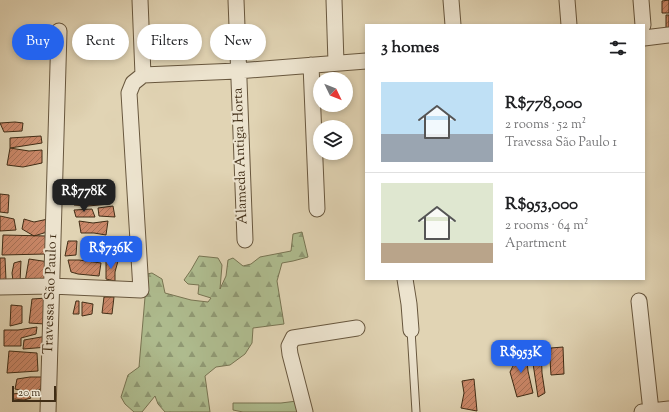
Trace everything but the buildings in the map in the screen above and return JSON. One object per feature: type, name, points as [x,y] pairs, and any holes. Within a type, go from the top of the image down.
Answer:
[{"type":"street","points":[[140,0],[143,75]]},
{"type":"street","name":"Alameda Antiga Horta","points":[[236,0],[237,71],[245,240]]},
{"type":"street","points":[[334,0],[336,63]]},
{"type":"street","points":[[451,0],[452,24]]},
{"type":"street","points":[[567,0],[569,24]]},
{"type":"street","points":[[641,0],[643,24]]},
{"type":"street","points":[[645,38],[669,35]]},
{"type":"street","name":"Travessa São Paulo 1","points":[[48,412],[58,60]]},
{"type":"street","points":[[0,287],[51,286],[141,290],[129,93],[134,82],[143,75],[237,71],[365,61]]},
{"type":"street","points":[[311,65],[317,209]]},
{"type":"street","points":[[404,280],[409,304],[411,330]]},
{"type":"street","points":[[639,301],[646,411],[669,409]]},
{"type":"street","points":[[305,412],[290,354],[290,342],[293,338],[357,328]]},
{"type":"lane","points":[[411,330],[416,412]]},
{"type":"green space","points":[[302,232],[308,257],[282,263],[277,281],[284,324],[253,328],[252,343],[245,354],[230,365],[216,367],[205,376],[210,412],[165,412],[158,404],[155,396],[142,412],[134,412],[125,404],[121,397],[128,375],[139,367],[147,274],[152,273],[162,279],[165,293],[191,300],[208,302],[211,298],[198,294],[199,285],[188,284],[184,280],[199,256],[218,258],[222,265],[220,289],[226,276],[228,260],[233,258],[243,266],[251,264],[260,257],[291,251],[293,234]]},
{"type":"green space","points":[[297,401],[300,412],[243,412],[233,410],[233,403],[281,403]]}]
